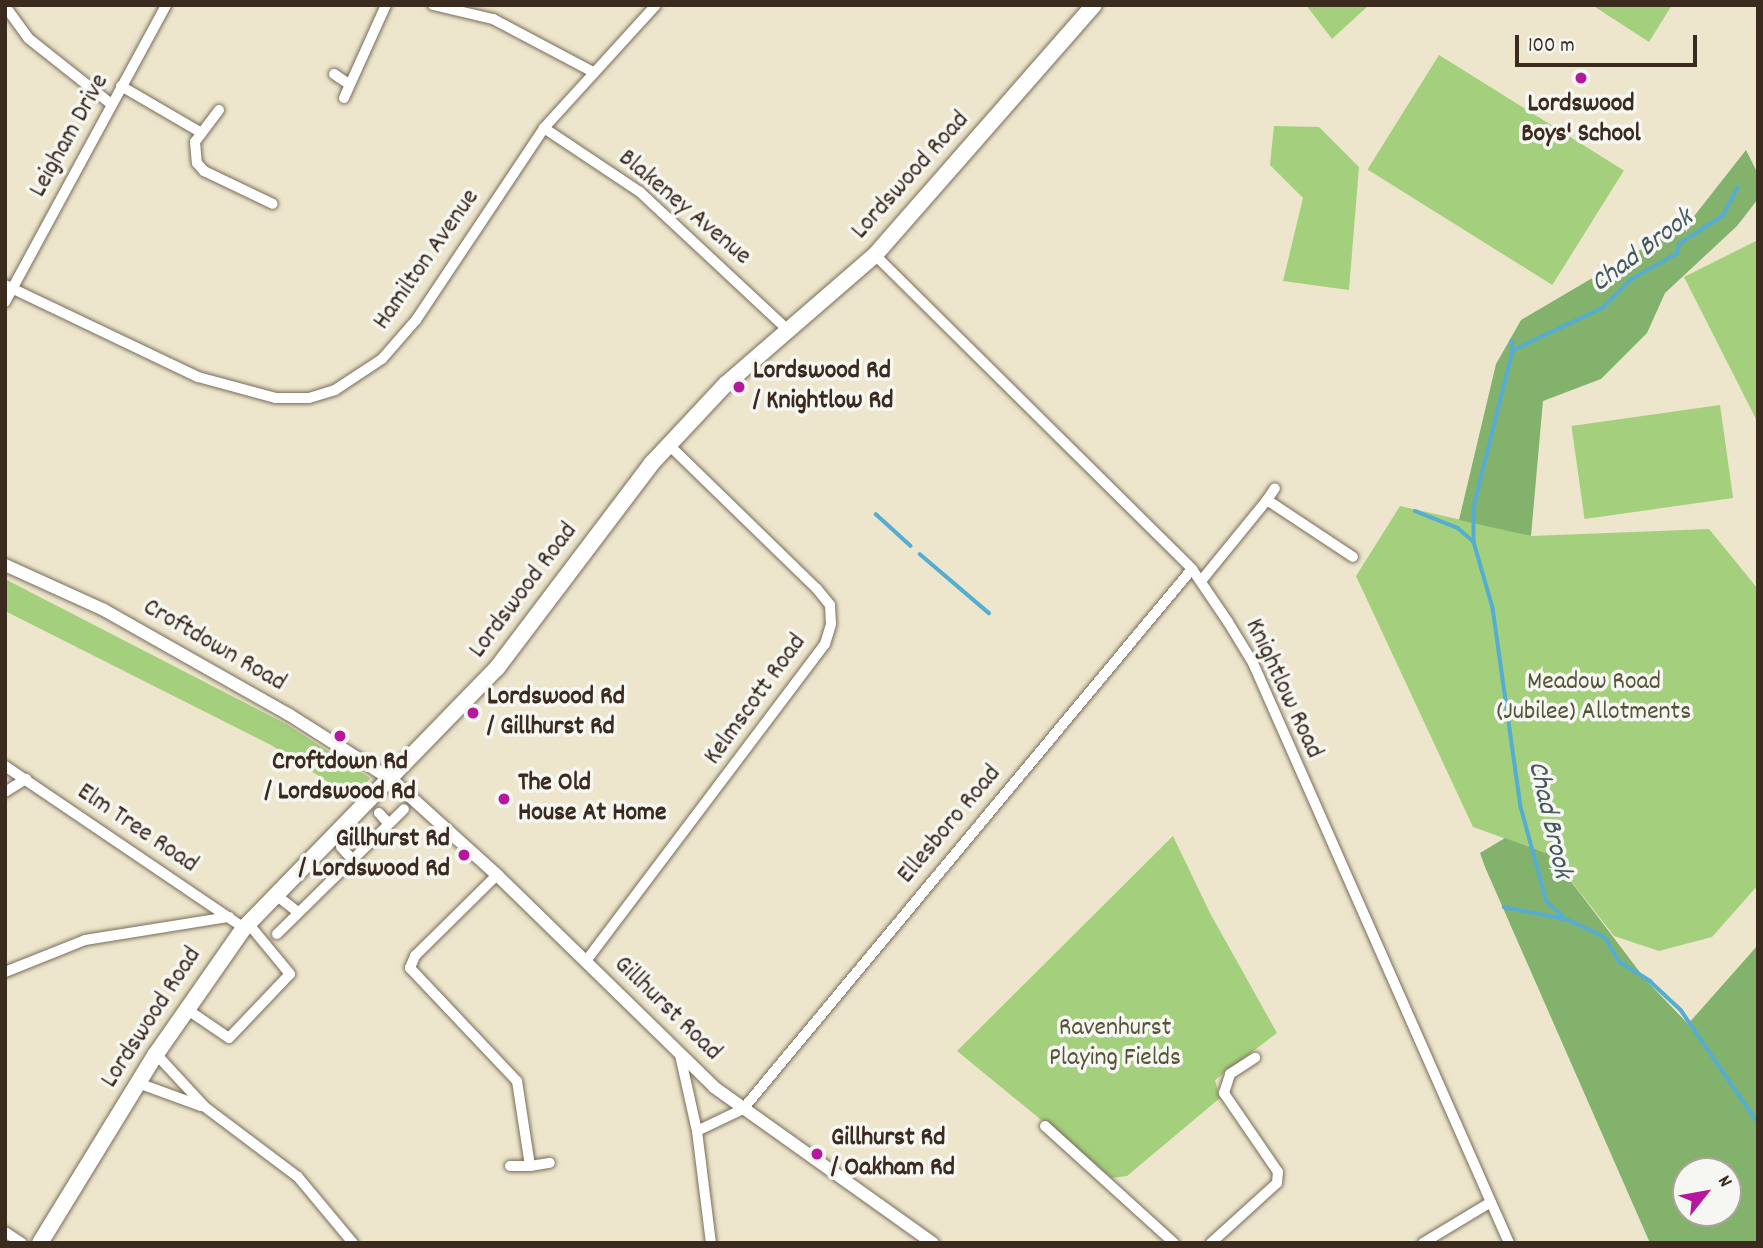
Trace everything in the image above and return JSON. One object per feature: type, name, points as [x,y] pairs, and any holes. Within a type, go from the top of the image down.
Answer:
[{"type":"main road","name":"Lordswood Road","points":[[40,1243],[156,1054],[246,926],[393,780],[497,668],[669,445],[726,384],[875,255],[1094,5]]},
{"type":"street","name":"Leigham Drive","points":[[5,302],[9,287],[166,5]]},
{"type":"street","points":[[344,98],[386,5]]},
{"type":"street","points":[[433,5],[493,19],[593,72]]},
{"type":"street","name":"Hamilton Avenue","points":[[9,287],[198,377],[276,398],[309,398],[335,390],[382,359],[416,320],[544,128],[656,5]]},
{"type":"street","points":[[5,6],[28,38],[110,103]]},
{"type":"street","points":[[334,74],[349,84]]},
{"type":"street","points":[[121,86],[200,132]]},
{"type":"street","points":[[219,110],[195,142],[197,163],[204,171],[273,204]]},
{"type":"street","name":"Blakeney Avenue","points":[[544,128],[640,192],[789,331]]},
{"type":"street","name":"Knightlow Road","points":[[875,255],[1192,569],[1201,581],[1253,663],[1508,1243]]},
{"type":"street","name":"Kelmscott Road","points":[[586,961],[825,644],[831,624],[830,605],[817,589],[669,445]]},
{"type":"street","points":[[1201,581],[1275,488]]},
{"type":"street","points":[[1267,500],[1353,557]]},
{"type":"street","name":"Croftdown Road","points":[[5,565],[104,610],[288,714],[393,780]]},
{"type":"street","name":"Ellesboro Road","points":[[743,1109],[1192,569]]},
{"type":"street","name":"Elm Tree Road","points":[[5,766],[246,926],[290,974],[229,1038],[186,1008]]},
{"type":"street","points":[[5,792],[26,779]]},
{"type":"street","name":"Gillhurst Road","points":[[393,780],[497,874],[680,1055],[743,1109],[933,1243]]},
{"type":"street","points":[[277,934],[387,822],[404,809]]},
{"type":"street","points":[[379,813],[387,822]]},
{"type":"street","points":[[341,847],[351,858]]},
{"type":"street","points":[[497,874],[415,956],[410,968],[517,1081],[530,1166]]},
{"type":"street","points":[[276,895],[298,912]]},
{"type":"street","points":[[5,972],[85,940],[229,917]]},
{"type":"street","points":[[156,1054],[205,1107],[298,1177],[353,1243]]},
{"type":"street","points":[[680,1055],[697,1131],[711,1243]]},
{"type":"street","points":[[1211,1243],[1277,1183],[1278,1172],[1224,1093],[1230,1074],[1255,1058]]},
{"type":"street","points":[[138,1083],[205,1107]]},
{"type":"street","points":[[697,1131],[743,1109]]},
{"type":"street","points":[[1045,1126],[1174,1243]]},
{"type":"street","points":[[510,1166],[550,1163]]},
{"type":"street","points":[[1423,1243],[1491,1202]]},
{"type":"street","points":[[5,1231],[22,1243]]},
{"type":"green space","points":[[1306,5],[1369,5],[1332,39]]},
{"type":"green space","points":[[1592,5],[1672,5],[1649,42]]},
{"type":"green space","points":[[1439,55],[1624,171],[1552,285],[1367,169]]},
{"type":"green space","points":[[1274,126],[1319,127],[1359,167],[1349,290],[1283,281],[1303,198],[1270,165]]},
{"type":"green space","points":[[1746,150],[1758,174],[1758,199],[1737,226],[1665,293],[1647,333],[1601,379],[1543,401],[1531,536],[1459,520],[1496,364],[1521,320],[1691,220]]},
{"type":"green space","points":[[1758,240],[1758,423],[1684,277]]},
{"type":"green space","points":[[1720,405],[1733,498],[1585,519],[1571,426]]},
{"type":"green space","name":"Meadow Road (Jubilee) Allotments","points":[[1400,506],[1531,536],[1709,529],[1758,589],[1758,885],[1712,937],[1659,951],[1614,936],[1551,855],[1473,827],[1356,576]]},
{"type":"green space","points":[[5,579],[286,724],[370,778],[356,800],[271,745],[5,611]]},
{"type":"green space","name":"Ravenhurst Playing Fields","points":[[1173,836],[1210,913],[1277,1033],[1215,1080],[1220,1098],[1127,1176],[1112,1178],[957,1051]]},
{"type":"green space","points":[[1505,838],[1551,855],[1645,979],[1688,1024],[1758,945],[1758,1243],[1650,1243],[1480,853]]},
{"type":"waterway","name":"Chad Brook","points":[[1738,188],[1723,216],[1680,244],[1677,254],[1631,280],[1603,308],[1513,351],[1474,508],[1474,542],[1493,608],[1521,807],[1547,902],[1566,919],[1605,937],[1620,962],[1650,981],[1681,1010],[1758,1123]]},
{"type":"waterway","points":[[1512,341],[1513,351]]},
{"type":"waterway","points":[[1415,511],[1458,528],[1474,542]]},
{"type":"waterway","points":[[876,514],[911,546]]},
{"type":"waterway","points":[[920,554],[989,613]]},
{"type":"waterway","points":[[1504,907],[1564,919]]},
{"type":"place","name":"Lordswood Boys' School","points":[[1581,78]]},
{"type":"place","name":"Lordswood Rd / Knightlow Rd","points":[[739,387]]},
{"type":"place","name":"Lordswood Rd / Gillhurst Rd","points":[[473,713]]},
{"type":"place","name":"Croftdown Rd / Lordswood Rd","points":[[340,736]]},
{"type":"place","name":"The Old House At Home","points":[[504,799]]},
{"type":"place","name":"Gillhurst Rd / Lordswood Rd","points":[[464,855]]},
{"type":"place","name":"Gillhurst Rd / Oakham Rd","points":[[817,1154]]}]
